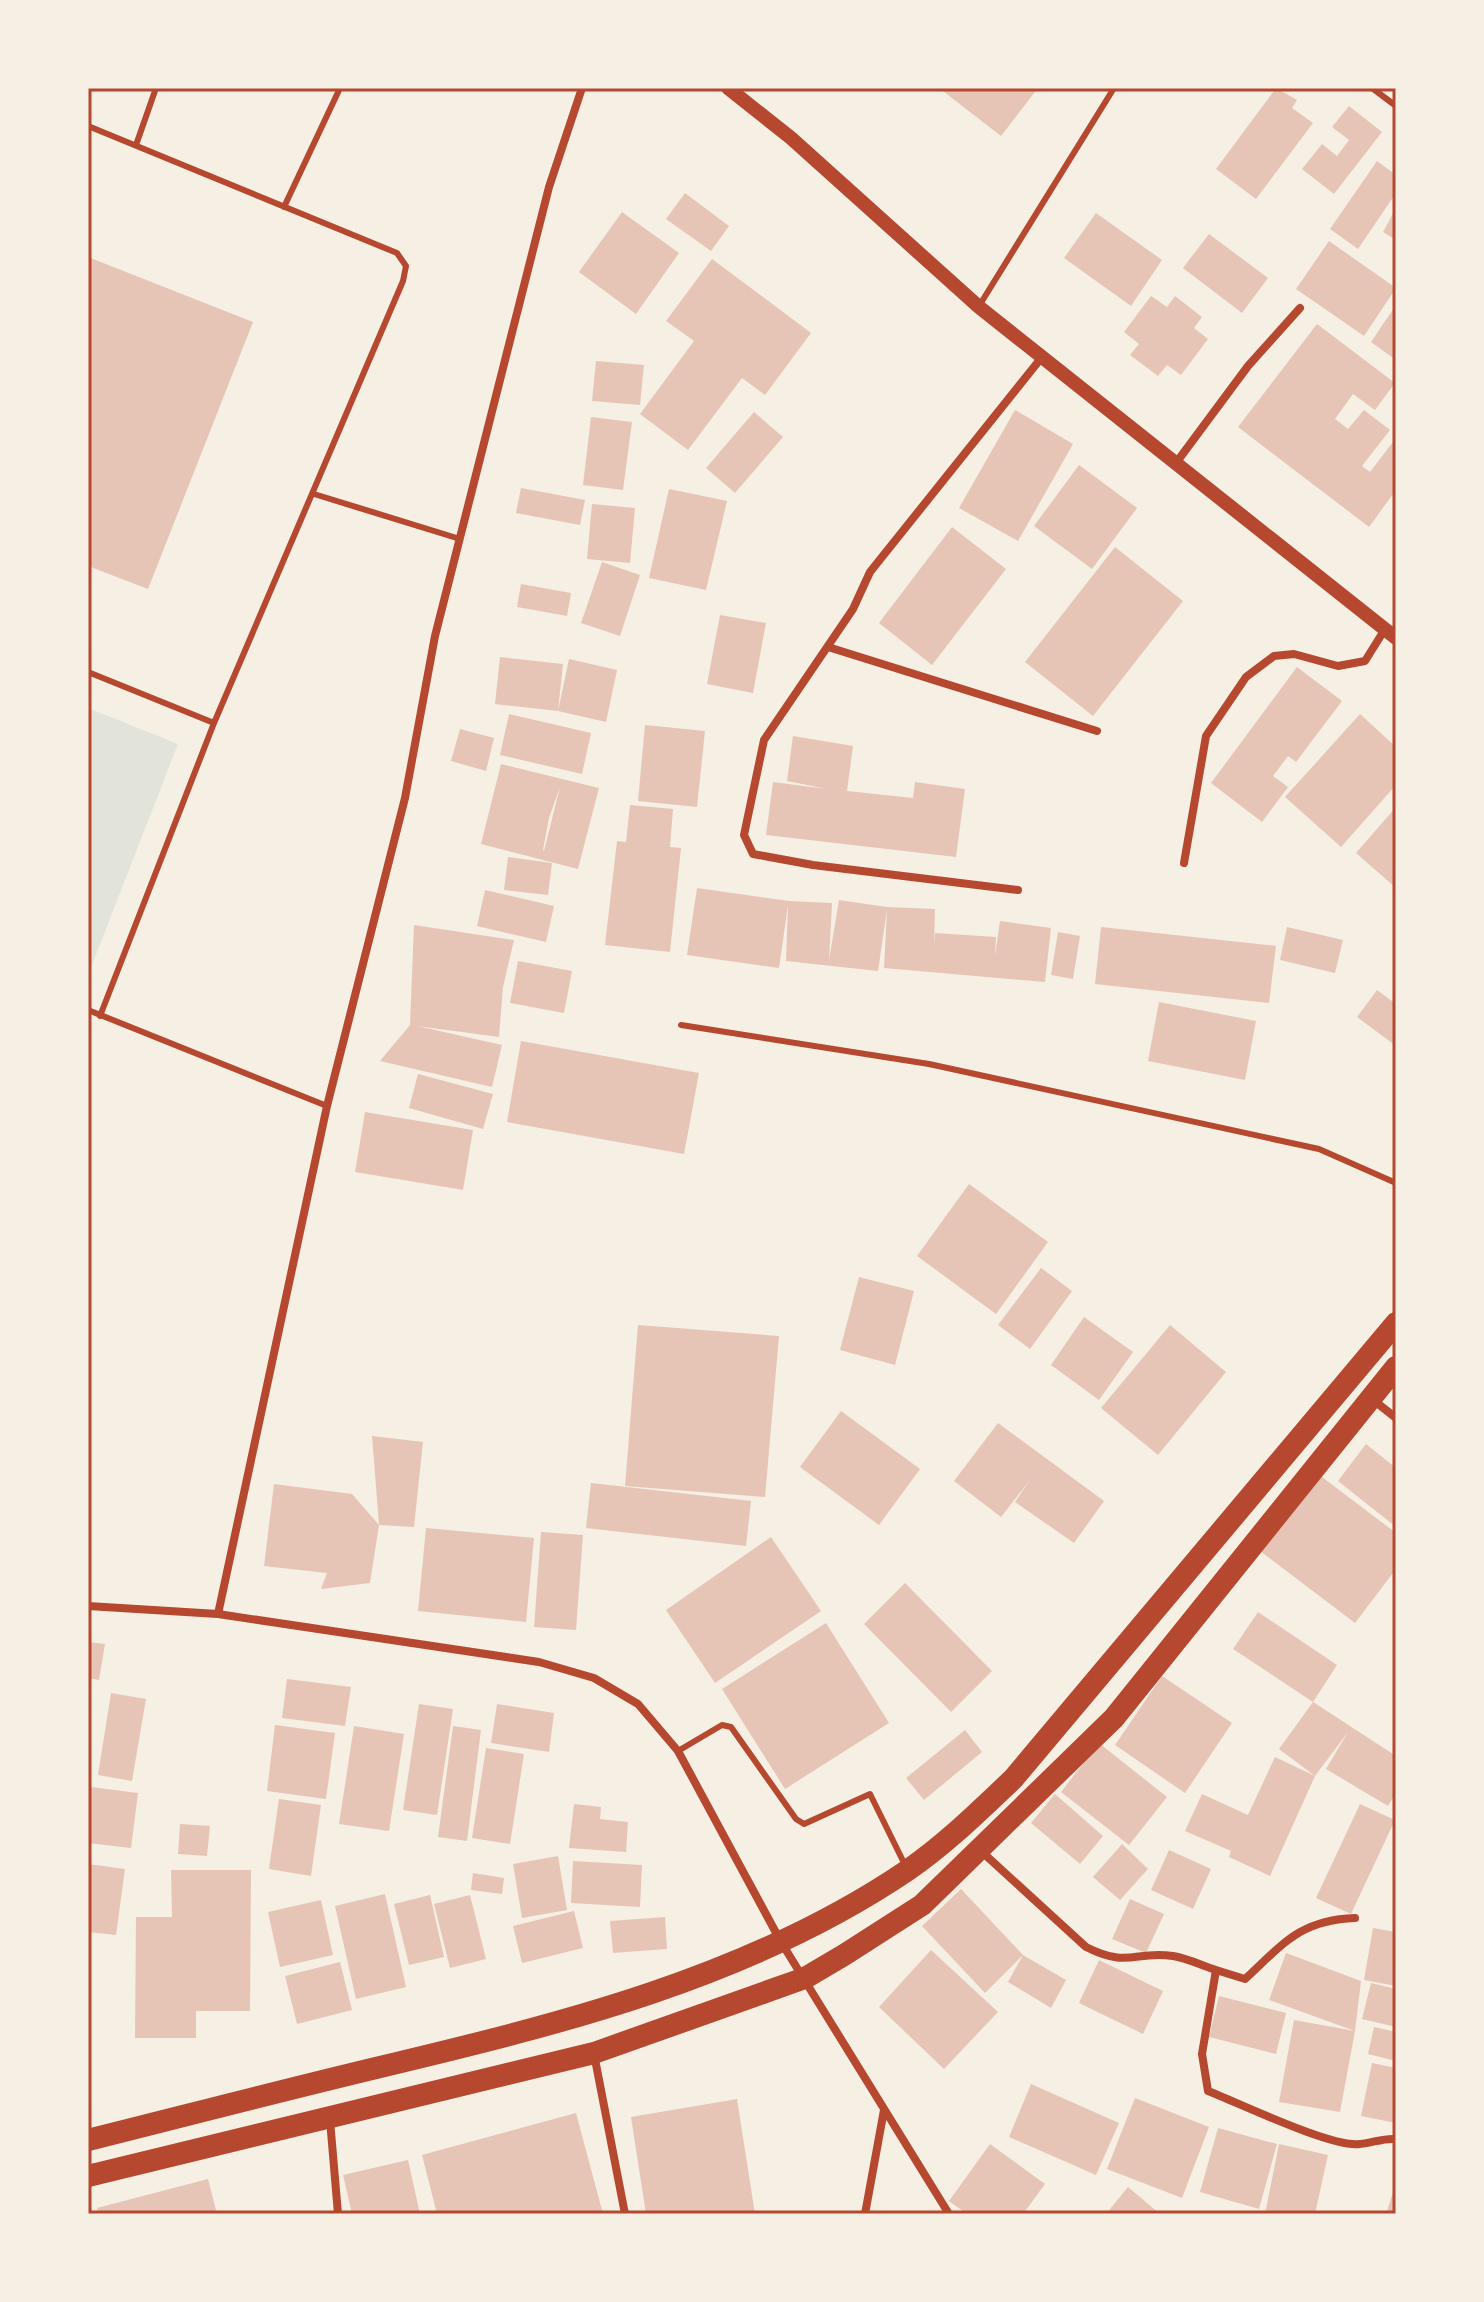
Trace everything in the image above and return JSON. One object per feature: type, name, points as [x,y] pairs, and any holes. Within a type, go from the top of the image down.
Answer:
[{"type":"highway","points":[[88,2140],[623,2004],[781,1942],[851,1906],[951,1838],[1013,1779],[1396,1323]]},
{"type":"highway","points":[[88,2176],[594,2053],[805,1978],[922,1905],[1114,1718],[1396,1367]]},
{"type":"street","points":[[218,1614],[327,1106],[405,798],[435,636],[549,187],[582,88]]},
{"type":"street","points":[[728,88],[791,138],[979,307],[1390,634],[1365,661],[1338,666],[1294,654],[1274,656],[1246,677],[1206,736],[1184,863]]},
{"type":"street","points":[[1176,463],[1248,366],[1300,308]]},
{"type":"street","points":[[1018,890],[813,865],[753,854],[744,835],[764,740],[853,609],[870,572],[1042,357]]},
{"type":"street","points":[[828,647],[1097,731]]},
{"type":"street","points":[[1372,1399],[1396,1418]]},
{"type":"street","points":[[88,1606],[218,1614],[539,1662],[594,1678],[638,1704],[678,1751],[781,1942],[949,2214]]},
{"type":"street","points":[[980,1851],[1086,1947],[1118,1960],[1173,1956],[1245,1979],[1293,1933],[1327,1919],[1355,1918]]},
{"type":"street","points":[[1216,1970],[1202,2054],[1208,2091],[1359,2145],[1376,2138],[1396,2139]]},
{"type":"street","points":[[594,2053],[625,2214]]},
{"type":"street","points":[[865,2214],[884,2109]]},
{"type":"street","points":[[330,2119],[338,2214]]},
{"type":"lane","points":[[136,145],[156,88]]},
{"type":"lane","points":[[284,207],[340,88]]},
{"type":"lane","points":[[979,307],[1114,88]]},
{"type":"lane","points":[[1372,88],[1396,106]]},
{"type":"lane","points":[[88,126],[397,253],[406,266],[403,281],[314,494],[214,723],[100,1016]]},
{"type":"lane","points":[[314,494],[460,539]]},
{"type":"lane","points":[[88,672],[214,723]]},
{"type":"lane","points":[[88,1010],[327,1106]]},
{"type":"lane","points":[[681,1025],[929,1064],[1319,1149],[1396,1183]]},
{"type":"lane","points":[[678,1751],[722,1725],[731,1727],[796,1819],[804,1824],[870,1794],[908,1870]]},
{"type":"shaded area","points":[[88,708],[178,744],[88,975]]},
{"type":"building","points":[[939,88],[1038,88],[1001,136]]},
{"type":"building","points":[[1276,88],[1297,100],[1292,108],[1313,123],[1256,199],[1216,169]]},
{"type":"building","points":[[1349,106],[1382,132],[1334,194],[1302,169],[1322,144],[1337,156],[1349,140],[1332,127]]},
{"type":"building","points":[[1377,161],[1396,175],[1396,193],[1358,249],[1330,229]]},
{"type":"building","points":[[685,193],[729,226],[711,251],[666,219]]},
{"type":"building","points":[[1396,208],[1396,240],[1383,232]]},
{"type":"building","points":[[622,212],[679,253],[636,314],[579,272]]},
{"type":"building","points":[[1096,213],[1162,260],[1131,306],[1064,258]]},
{"type":"building","points":[[1209,234],[1268,278],[1242,313],[1183,268]]},
{"type":"building","points":[[1329,241],[1396,288],[1364,336],[1296,289]]},
{"type":"building","points":[[88,257],[253,322],[148,589],[88,566]]},
{"type":"building","points":[[712,259],[811,333],[765,395],[742,378],[688,450],[640,414],[694,341],[666,321]]},
{"type":"building","points":[[1151,296],[1167,307],[1175,296],[1202,317],[1194,328],[1208,339],[1181,375],[1167,365],[1158,376],[1130,355],[1139,344],[1124,332]]},
{"type":"building","points":[[1396,305],[1396,360],[1371,342]]},
{"type":"building","points":[[1317,324],[1395,383],[1375,410],[1353,394],[1335,419],[1348,429],[1364,410],[1390,430],[1362,466],[1370,472],[1396,438],[1396,490],[1369,527],[1238,427]]},
{"type":"building","points":[[596,361],[644,365],[640,405],[592,401]]},
{"type":"building","points":[[1015,410],[1073,444],[1018,541],[959,508]]},
{"type":"building","points":[[754,412],[783,437],[735,493],[706,468]]},
{"type":"building","points":[[591,417],[632,422],[623,490],[583,485]]},
{"type":"building","points":[[1079,465],[1137,508],[1092,569],[1034,526]]},
{"type":"building","points":[[521,488],[585,500],[580,525],[516,513]]},
{"type":"building","points":[[669,489],[727,501],[706,590],[649,578]]},
{"type":"building","points":[[592,504],[635,508],[630,563],[587,559]]},
{"type":"building","points":[[952,527],[1006,569],[932,665],[879,623]]},
{"type":"building","points":[[1115,547],[1183,601],[1093,716],[1025,662]]},
{"type":"building","points":[[602,562],[640,575],[620,636],[581,623]]},
{"type":"building","points":[[521,584],[571,593],[567,616],[517,607]]},
{"type":"building","points":[[720,615],[766,623],[753,693],[707,684]]},
{"type":"building","points":[[500,657],[563,664],[558,711],[495,704]]},
{"type":"building","points":[[569,659],[617,670],[606,722],[558,711]]},
{"type":"building","points":[[1297,667],[1342,701],[1296,762],[1288,756],[1273,776],[1288,787],[1262,822],[1211,783]]},
{"type":"building","points":[[509,714],[591,733],[582,774],[500,755]]},
{"type":"building","points":[[1360,714],[1396,747],[1396,785],[1341,847],[1285,797]]},
{"type":"building","points":[[645,725],[705,731],[697,807],[638,801]]},
{"type":"building","points":[[460,729],[494,738],[486,771],[451,761]]},
{"type":"building","points":[[793,736],[853,746],[847,791],[913,798],[915,782],[965,789],[956,857],[766,835],[773,782],[827,789],[787,781]]},
{"type":"building","points":[[501,764],[599,788],[578,869],[481,844]],"holes":[[[560,787],[544,851],[549,818]]]},
{"type":"building","points":[[630,805],[673,809],[670,847],[681,848],[670,952],[605,945],[617,841],[626,842]]},
{"type":"building","points":[[1396,807],[1396,888],[1356,853]]},
{"type":"building","points":[[508,857],[552,863],[548,895],[504,890]]},
{"type":"building","points":[[697,888],[789,901],[832,903],[829,960],[839,900],[887,907],[935,909],[934,946],[935,933],[996,937],[995,956],[1000,921],[1051,928],[1045,982],[884,968],[887,910],[878,971],[786,961],[788,905],[779,968],[687,955]]},
{"type":"building","points":[[485,890],[554,906],[546,942],[477,926]]},
{"type":"building","points":[[414,925],[514,940],[503,987],[499,1037],[417,1026],[502,1045],[492,1087],[380,1061],[410,1025]]},
{"type":"building","points":[[1101,927],[1276,946],[1269,1003],[1095,984]]},
{"type":"building","points":[[1287,927],[1343,940],[1335,973],[1280,960]]},
{"type":"building","points":[[1058,932],[1080,936],[1073,979],[1051,975]]},
{"type":"building","points":[[518,961],[572,971],[564,1013],[510,1003]]},
{"type":"building","points":[[1377,990],[1396,1004],[1396,1046],[1357,1017]]},
{"type":"building","points":[[1159,1002],[1256,1021],[1245,1080],[1148,1061]]},
{"type":"building","points":[[521,1041],[699,1073],[684,1154],[507,1122]]},
{"type":"building","points":[[418,1074],[493,1094],[483,1129],[409,1108]]},
{"type":"building","points":[[365,1112],[473,1130],[463,1190],[355,1172]]},
{"type":"building","points":[[969,1184],[1048,1242],[996,1314],[917,1256]]},
{"type":"building","points":[[1041,1268],[1072,1291],[1030,1349],[998,1325]]},
{"type":"building","points":[[859,1277],[914,1291],[895,1365],[840,1350]]},
{"type":"building","points":[[1084,1317],[1133,1352],[1099,1400],[1051,1365]]},
{"type":"building","points":[[638,1325],[779,1336],[765,1497],[625,1486]]},
{"type":"building","points":[[1170,1325],[1226,1372],[1158,1455],[1101,1408]]},
{"type":"building","points":[[841,1411],[920,1469],[879,1525],[800,1467]]},
{"type":"building","points":[[998,1423],[1104,1501],[1074,1543],[1015,1502],[1030,1480],[1001,1517],[954,1481]]},
{"type":"building","points":[[372,1436],[423,1442],[414,1527],[379,1525]]},
{"type":"building","points":[[1366,1444],[1396,1468],[1396,1527],[1338,1481]]},
{"type":"building","points":[[1314,1471],[1396,1533],[1396,1569],[1355,1623],[1256,1548]]},
{"type":"building","points":[[591,1483],[751,1501],[746,1546],[586,1528]]},
{"type":"building","points":[[274,1484],[352,1494],[379,1525],[370,1583],[321,1589],[327,1573],[264,1566]]},
{"type":"building","points":[[426,1528],[534,1538],[526,1622],[418,1611]]},
{"type":"building","points":[[541,1532],[583,1535],[576,1630],[534,1627]]},
{"type":"building","points":[[771,1537],[821,1611],[715,1683],[666,1610]]},
{"type":"building","points":[[905,1583],[992,1671],[951,1712],[864,1624]]},
{"type":"building","points":[[1258,1612],[1337,1665],[1313,1702],[1233,1649]]},
{"type":"building","points":[[826,1623],[889,1723],[785,1789],[722,1689]]},
{"type":"building","points":[[88,1642],[105,1644],[99,1680],[88,1678]]},
{"type":"building","points":[[1162,1676],[1232,1723],[1185,1793],[1115,1745]]},
{"type":"building","points":[[287,1679],[351,1687],[345,1726],[282,1718]]},
{"type":"building","points":[[111,1693],[146,1699],[132,1781],[98,1775]]},
{"type":"building","points":[[1313,1702],[1396,1756],[1396,1793],[1388,1806],[1326,1769],[1348,1732],[1315,1776],[1279,1749]]},
{"type":"building","points":[[419,1704],[453,1709],[437,1815],[403,1810]]},
{"type":"building","points":[[497,1704],[554,1713],[549,1752],[491,1743]]},
{"type":"building","points":[[275,1725],[335,1733],[326,1799],[267,1791]]},
{"type":"building","points":[[354,1726],[404,1734],[389,1831],[339,1824]]},
{"type":"building","points":[[453,1726],[481,1730],[467,1841],[438,1837]]},
{"type":"building","points":[[965,1730],[982,1752],[924,1800],[906,1778]]},
{"type":"building","points":[[1099,1743],[1167,1797],[1129,1845],[1061,1792]]},
{"type":"building","points":[[486,1748],[524,1754],[510,1844],[472,1838]]},
{"type":"building","points":[[1275,1757],[1315,1776],[1270,1876],[1229,1857],[1231,1851],[1185,1831],[1202,1794],[1248,1815]]},
{"type":"building","points":[[91,1787],[138,1793],[131,1848],[88,1843]]},
{"type":"building","points":[[1055,1794],[1103,1836],[1080,1864],[1031,1823]]},
{"type":"building","points":[[279,1799],[321,1805],[311,1876],[269,1869]]},
{"type":"building","points":[[574,1804],[601,1807],[600,1819],[628,1822],[626,1852],[569,1848]]},
{"type":"building","points":[[1360,1804],[1395,1820],[1351,1914],[1316,1898]]},
{"type":"building","points":[[180,1824],[210,1826],[207,1856],[178,1854]]},
{"type":"building","points":[[1122,1844],[1148,1869],[1120,1900],[1093,1877]]},
{"type":"building","points":[[1169,1850],[1211,1869],[1193,1909],[1151,1890]]},
{"type":"building","points":[[558,1856],[567,1910],[522,1918],[513,1864]]},
{"type":"building","points":[[573,1861],[642,1865],[640,1907],[571,1903]]},
{"type":"building","points":[[88,1864],[125,1869],[116,1935],[88,1932]]},
{"type":"building","points":[[171,1870],[251,1870],[250,2011],[196,2011],[196,2038],[135,2038],[136,1917],[172,1917]]},
{"type":"building","points":[[473,1873],[504,1878],[502,1894],[471,1890]]},
{"type":"building","points":[[961,1889],[1023,1955],[985,1993],[922,1926]]},
{"type":"building","points":[[385,1894],[406,1987],[356,1999],[335,1906]]},
{"type":"building","points":[[430,1895],[444,1957],[409,1965],[394,1904]]},
{"type":"building","points":[[470,1895],[486,1959],[450,1968],[434,1904]]},
{"type":"building","points":[[1130,1899],[1164,1914],[1146,1953],[1112,1939]]},
{"type":"building","points":[[321,1900],[333,1955],[280,1967],[268,1912]]},
{"type":"building","points":[[574,1911],[583,1948],[522,1963],[513,1926]]},
{"type":"building","points":[[665,1917],[667,1949],[613,1953],[610,1921]]},
{"type":"building","points":[[1373,1928],[1396,1932],[1396,1986],[1364,1980]]},
{"type":"building","points":[[931,1950],[998,2012],[944,2069],[879,2007]]},
{"type":"building","points":[[1286,1953],[1361,1981],[1355,2031],[1269,2000]]},
{"type":"building","points":[[1023,1955],[1066,1980],[1051,2008],[1008,1982]]},
{"type":"building","points":[[1099,1960],[1163,1991],[1143,2034],[1079,2003]]},
{"type":"building","points":[[340,1962],[352,2010],[297,2024],[285,1976]]},
{"type":"building","points":[[1371,1983],[1396,1989],[1396,2027],[1362,2019]]},
{"type":"building","points":[[1219,1996],[1286,2013],[1276,2054],[1209,2037]]},
{"type":"building","points":[[1294,2020],[1355,2031],[1340,2112],[1279,2102]]},
{"type":"building","points":[[1374,2027],[1396,2032],[1396,2061],[1368,2054]]},
{"type":"building","points":[[1372,2063],[1396,2068],[1396,2123],[1361,2116]]},
{"type":"building","points":[[1031,2084],[1119,2123],[1096,2175],[1009,2137]]},
{"type":"building","points":[[1135,2098],[1209,2127],[1182,2198],[1107,2169]]},
{"type":"building","points":[[737,2099],[755,2214],[646,2214],[631,2117]]},
{"type":"building","points":[[576,2113],[603,2214],[437,2214],[422,2155]]},
{"type":"building","points":[[1218,2128],[1277,2144],[1259,2209],[1200,2192]]},
{"type":"building","points":[[990,2144],[1045,2184],[1023,2214],[967,2214],[949,2201]]},
{"type":"building","points":[[1279,2144],[1328,2155],[1315,2214],[1265,2214]]},
{"type":"building","points":[[408,2160],[420,2214],[352,2214],[343,2175]]},
{"type":"building","points":[[208,2179],[217,2214],[99,2214],[97,2208]]},
{"type":"building","points":[[1395,2186],[1396,2214],[1386,2214]]},
{"type":"building","points":[[1128,2187],[1160,2214],[1106,2214]]}]
